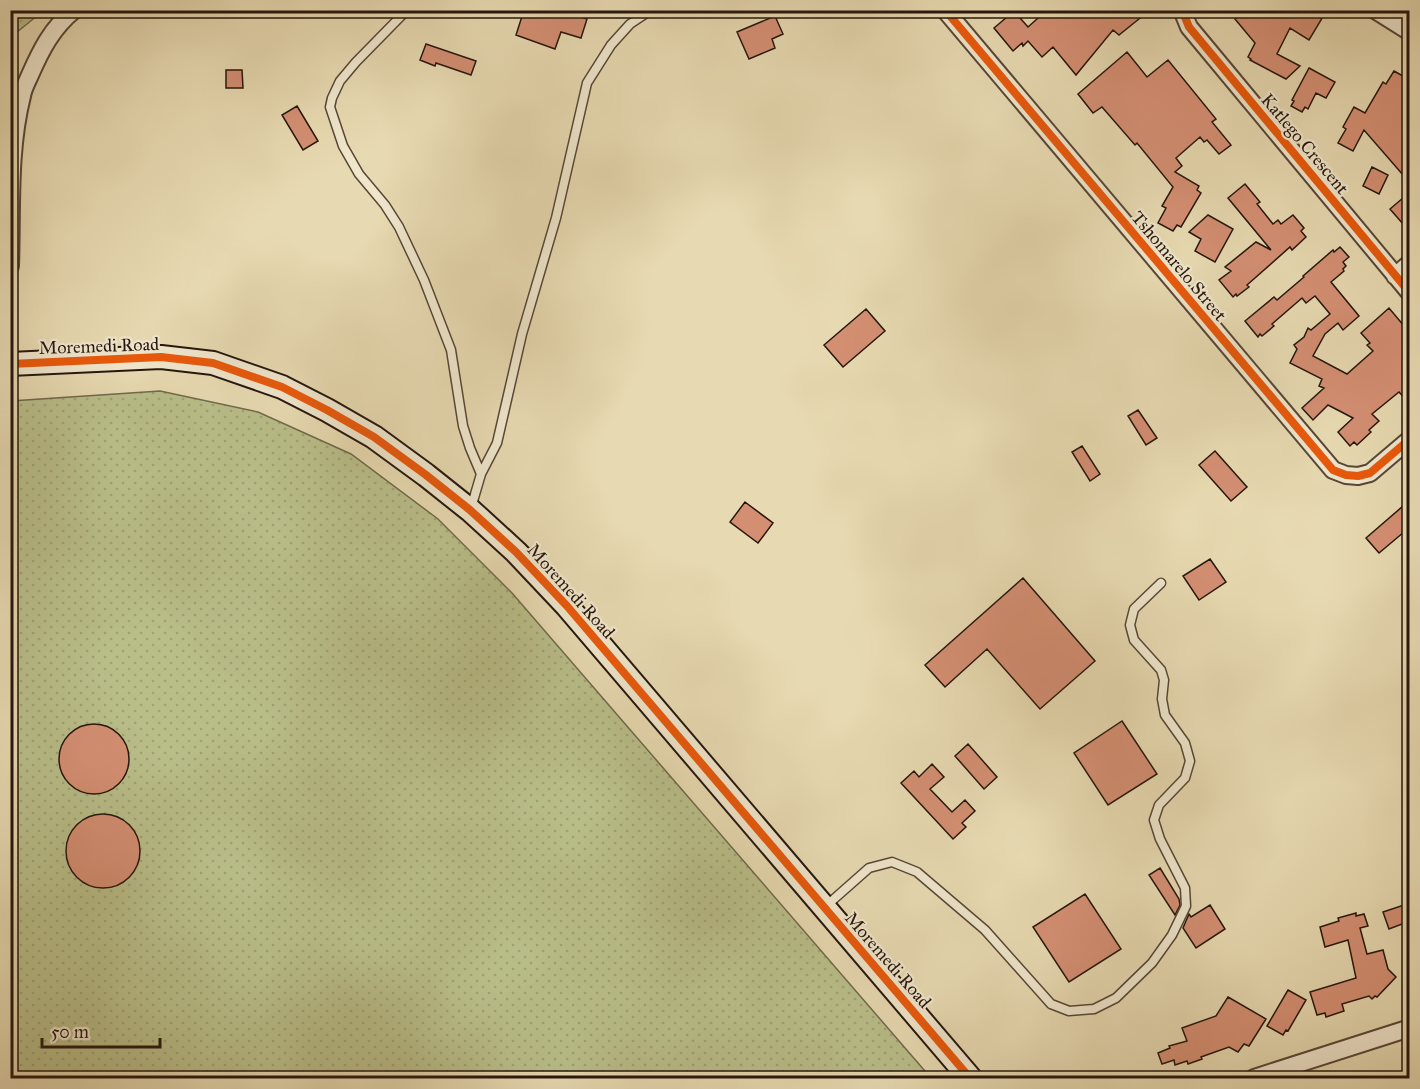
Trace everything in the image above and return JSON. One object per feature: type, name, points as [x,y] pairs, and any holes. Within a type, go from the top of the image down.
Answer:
[{"type":"street","points":[[10,266],[11,183],[22,94],[55,28],[74,10]]},
{"type":"street","name":"Tshomarelo Street","points":[[945,10],[1333,470],[1346,475],[1358,476],[1370,473],[1410,439]]},
{"type":"street","name":"Katlego Crescent","points":[[1182,10],[1189,27],[1410,293]]},
{"type":"street","points":[[1375,10],[1410,32]]},
{"type":"street","points":[[1395,276],[1410,263]]},
{"type":"street","name":"Moremedi Road","points":[[10,364],[161,357],[213,363],[282,387],[327,410],[374,437],[426,475],[470,510],[516,552],[567,606],[970,1078]]},
{"type":"street","points":[[1254,1078],[1410,1028]]},
{"type":"lane","points":[[407,10],[340,81],[330,107],[343,146],[359,174],[385,205],[399,227],[424,280],[451,350],[463,426],[481,474]]},
{"type":"lane","points":[[470,510],[481,474],[496,443],[522,334],[556,218],[587,83],[611,45],[630,24],[651,10]]},
{"type":"lane","points":[[824,908],[868,868],[892,862],[917,872],[985,930],[1051,1004],[1069,1011],[1094,1009],[1116,998],[1124,991],[1152,963],[1172,934],[1186,906],[1185,888],[1160,839],[1154,820],[1159,805],[1185,778],[1190,761],[1185,743],[1166,715],[1162,699],[1164,680],[1161,670],[1134,640],[1130,626],[1134,609],[1161,583]]},
{"type":"green space","points":[[11,10],[43,10],[43,11],[11,37]]},
{"type":"green space","points":[[160,391],[258,412],[351,454],[438,519],[512,593],[931,1078],[11,1078],[11,401]]},
{"type":"building","points":[[524,10],[562,10],[587,19],[581,38],[561,32],[555,49],[516,35]]},
{"type":"building","points":[[1047,10],[1150,10],[1119,35],[1113,30],[1076,75],[1053,47],[1042,57],[1028,41],[1013,51],[994,28],[1014,11],[1028,27]]},
{"type":"building","points":[[1245,10],[1327,10],[1309,40],[1290,28],[1277,54],[1300,66],[1286,79],[1248,57],[1255,43],[1235,19]]},
{"type":"building","points":[[775,16],[783,34],[772,39],[775,48],[749,59],[737,32]]},
{"type":"building","points":[[426,44],[476,61],[471,75],[420,60]]},
{"type":"building","points":[[1127,52],[1147,77],[1168,60],[1216,119],[1212,122],[1231,145],[1219,154],[1207,140],[1204,142],[1200,137],[1176,158],[1182,166],[1175,172],[1199,186],[1197,190],[1201,193],[1181,227],[1177,225],[1173,231],[1158,223],[1166,208],[1162,206],[1173,187],[1137,143],[1135,145],[1102,107],[1093,113],[1078,94]]},
{"type":"building","points":[[1309,68],[1335,82],[1326,98],[1316,93],[1308,109],[1305,107],[1302,112],[1291,106]]},
{"type":"building","points":[[226,70],[242,70],[243,88],[226,88]]},
{"type":"building","points":[[1394,71],[1410,80],[1410,183],[1364,130],[1353,151],[1338,143],[1346,129],[1343,127],[1354,107],[1365,113],[1383,82],[1386,84]]},
{"type":"building","points":[[297,106],[318,141],[303,150],[282,115]]},
{"type":"building","points":[[1372,167],[1388,175],[1379,194],[1363,186]]},
{"type":"building","points":[[1245,184],[1260,202],[1257,204],[1273,224],[1278,220],[1281,224],[1293,215],[1304,228],[1301,231],[1306,237],[1292,250],[1290,247],[1247,285],[1249,287],[1233,297],[1219,280],[1231,271],[1225,267],[1256,242],[1271,250],[1228,198]]},
{"type":"building","points":[[1410,192],[1410,218],[1403,224],[1390,209]]},
{"type":"building","points":[[1208,215],[1233,229],[1215,262],[1195,251],[1201,239],[1189,232]]},
{"type":"building","points":[[1340,247],[1349,257],[1343,262],[1346,266],[1344,271],[1331,282],[1359,316],[1343,330],[1338,323],[1325,334],[1313,356],[1347,374],[1373,351],[1367,345],[1370,343],[1361,333],[1389,308],[1410,333],[1410,404],[1399,392],[1372,414],[1379,421],[1369,430],[1371,432],[1357,445],[1354,442],[1350,446],[1338,432],[1353,418],[1328,405],[1313,420],[1302,408],[1324,388],[1319,386],[1322,379],[1290,363],[1297,349],[1294,345],[1304,337],[1308,328],[1311,330],[1330,314],[1315,296],[1306,303],[1302,298],[1272,324],[1274,326],[1262,336],[1260,334],[1258,337],[1245,321],[1274,297],[1277,300],[1333,250],[1334,252]]},
{"type":"building","points":[[866,309],[885,331],[843,367],[824,345]]},
{"type":"building","points":[[1138,410],[1157,438],[1146,445],[1128,416]]},
{"type":"building","points":[[1082,446],[1100,474],[1090,481],[1072,452]]},
{"type":"building","points":[[1215,451],[1247,487],[1231,501],[1199,465]]},
{"type":"building","points":[[1410,500],[1410,527],[1379,553],[1366,538]]},
{"type":"building","points":[[745,502],[773,523],[758,543],[730,522]]},
{"type":"building","points":[[1210,559],[1226,582],[1199,600],[1183,576]]},
{"type":"building","points":[[1023,578],[1095,661],[1040,709],[987,649],[945,687],[925,665]]},
{"type":"building","points":[[1122,721],[1157,774],[1108,805],[1074,753]]},
{"type":"building","points":[[94,724],[113,730],[123,740],[129,759],[123,778],[113,788],[94,794],[75,788],[65,778],[59,759],[65,740],[75,730]]},
{"type":"building","points":[[968,744],[997,777],[984,789],[955,756]]},
{"type":"building","points":[[932,764],[944,777],[930,789],[952,812],[965,800],[975,811],[962,823],[966,827],[953,839],[901,783],[914,771],[919,777]]},
{"type":"building","points":[[103,814],[124,820],[134,830],[140,851],[134,872],[124,882],[103,888],[82,882],[72,872],[66,851],[72,830],[82,820]]},
{"type":"building","points":[[1160,868],[1179,899],[1180,905],[1175,915],[1149,875]]},
{"type":"building","points":[[1085,894],[1121,949],[1069,982],[1033,927]]},
{"type":"building","points":[[1410,903],[1410,921],[1389,929],[1383,912]]},
{"type":"building","points":[[1210,905],[1225,929],[1196,948],[1183,928],[1189,914],[1191,917]]},
{"type":"building","points":[[1356,913],[1356,916],[1364,914],[1368,926],[1360,928],[1367,954],[1383,950],[1388,969],[1396,977],[1377,997],[1372,999],[1369,996],[1342,1004],[1344,1011],[1326,1017],[1325,1013],[1317,1015],[1310,992],[1356,978],[1348,940],[1325,947],[1320,927],[1339,921],[1338,918]]},
{"type":"building","points":[[1288,990],[1306,1000],[1288,1031],[1286,1030],[1283,1035],[1267,1026]]},
{"type":"building","points":[[1228,997],[1266,1019],[1249,1046],[1244,1044],[1238,1052],[1229,1047],[1188,1064],[1187,1061],[1175,1065],[1174,1060],[1162,1064],[1158,1053],[1170,1048],[1169,1046],[1187,1041],[1182,1028],[1216,1016]]},
{"type":"cycle path","points":[[945,10],[1333,470],[1346,475],[1358,476],[1370,473],[1410,439]]},
{"type":"cycle path","points":[[1182,10],[1189,27],[1410,293]]},
{"type":"cycle path","points":[[10,364],[161,357],[213,363],[282,387],[327,410],[374,437],[426,475],[470,510],[516,552],[567,606],[970,1078]]}]
